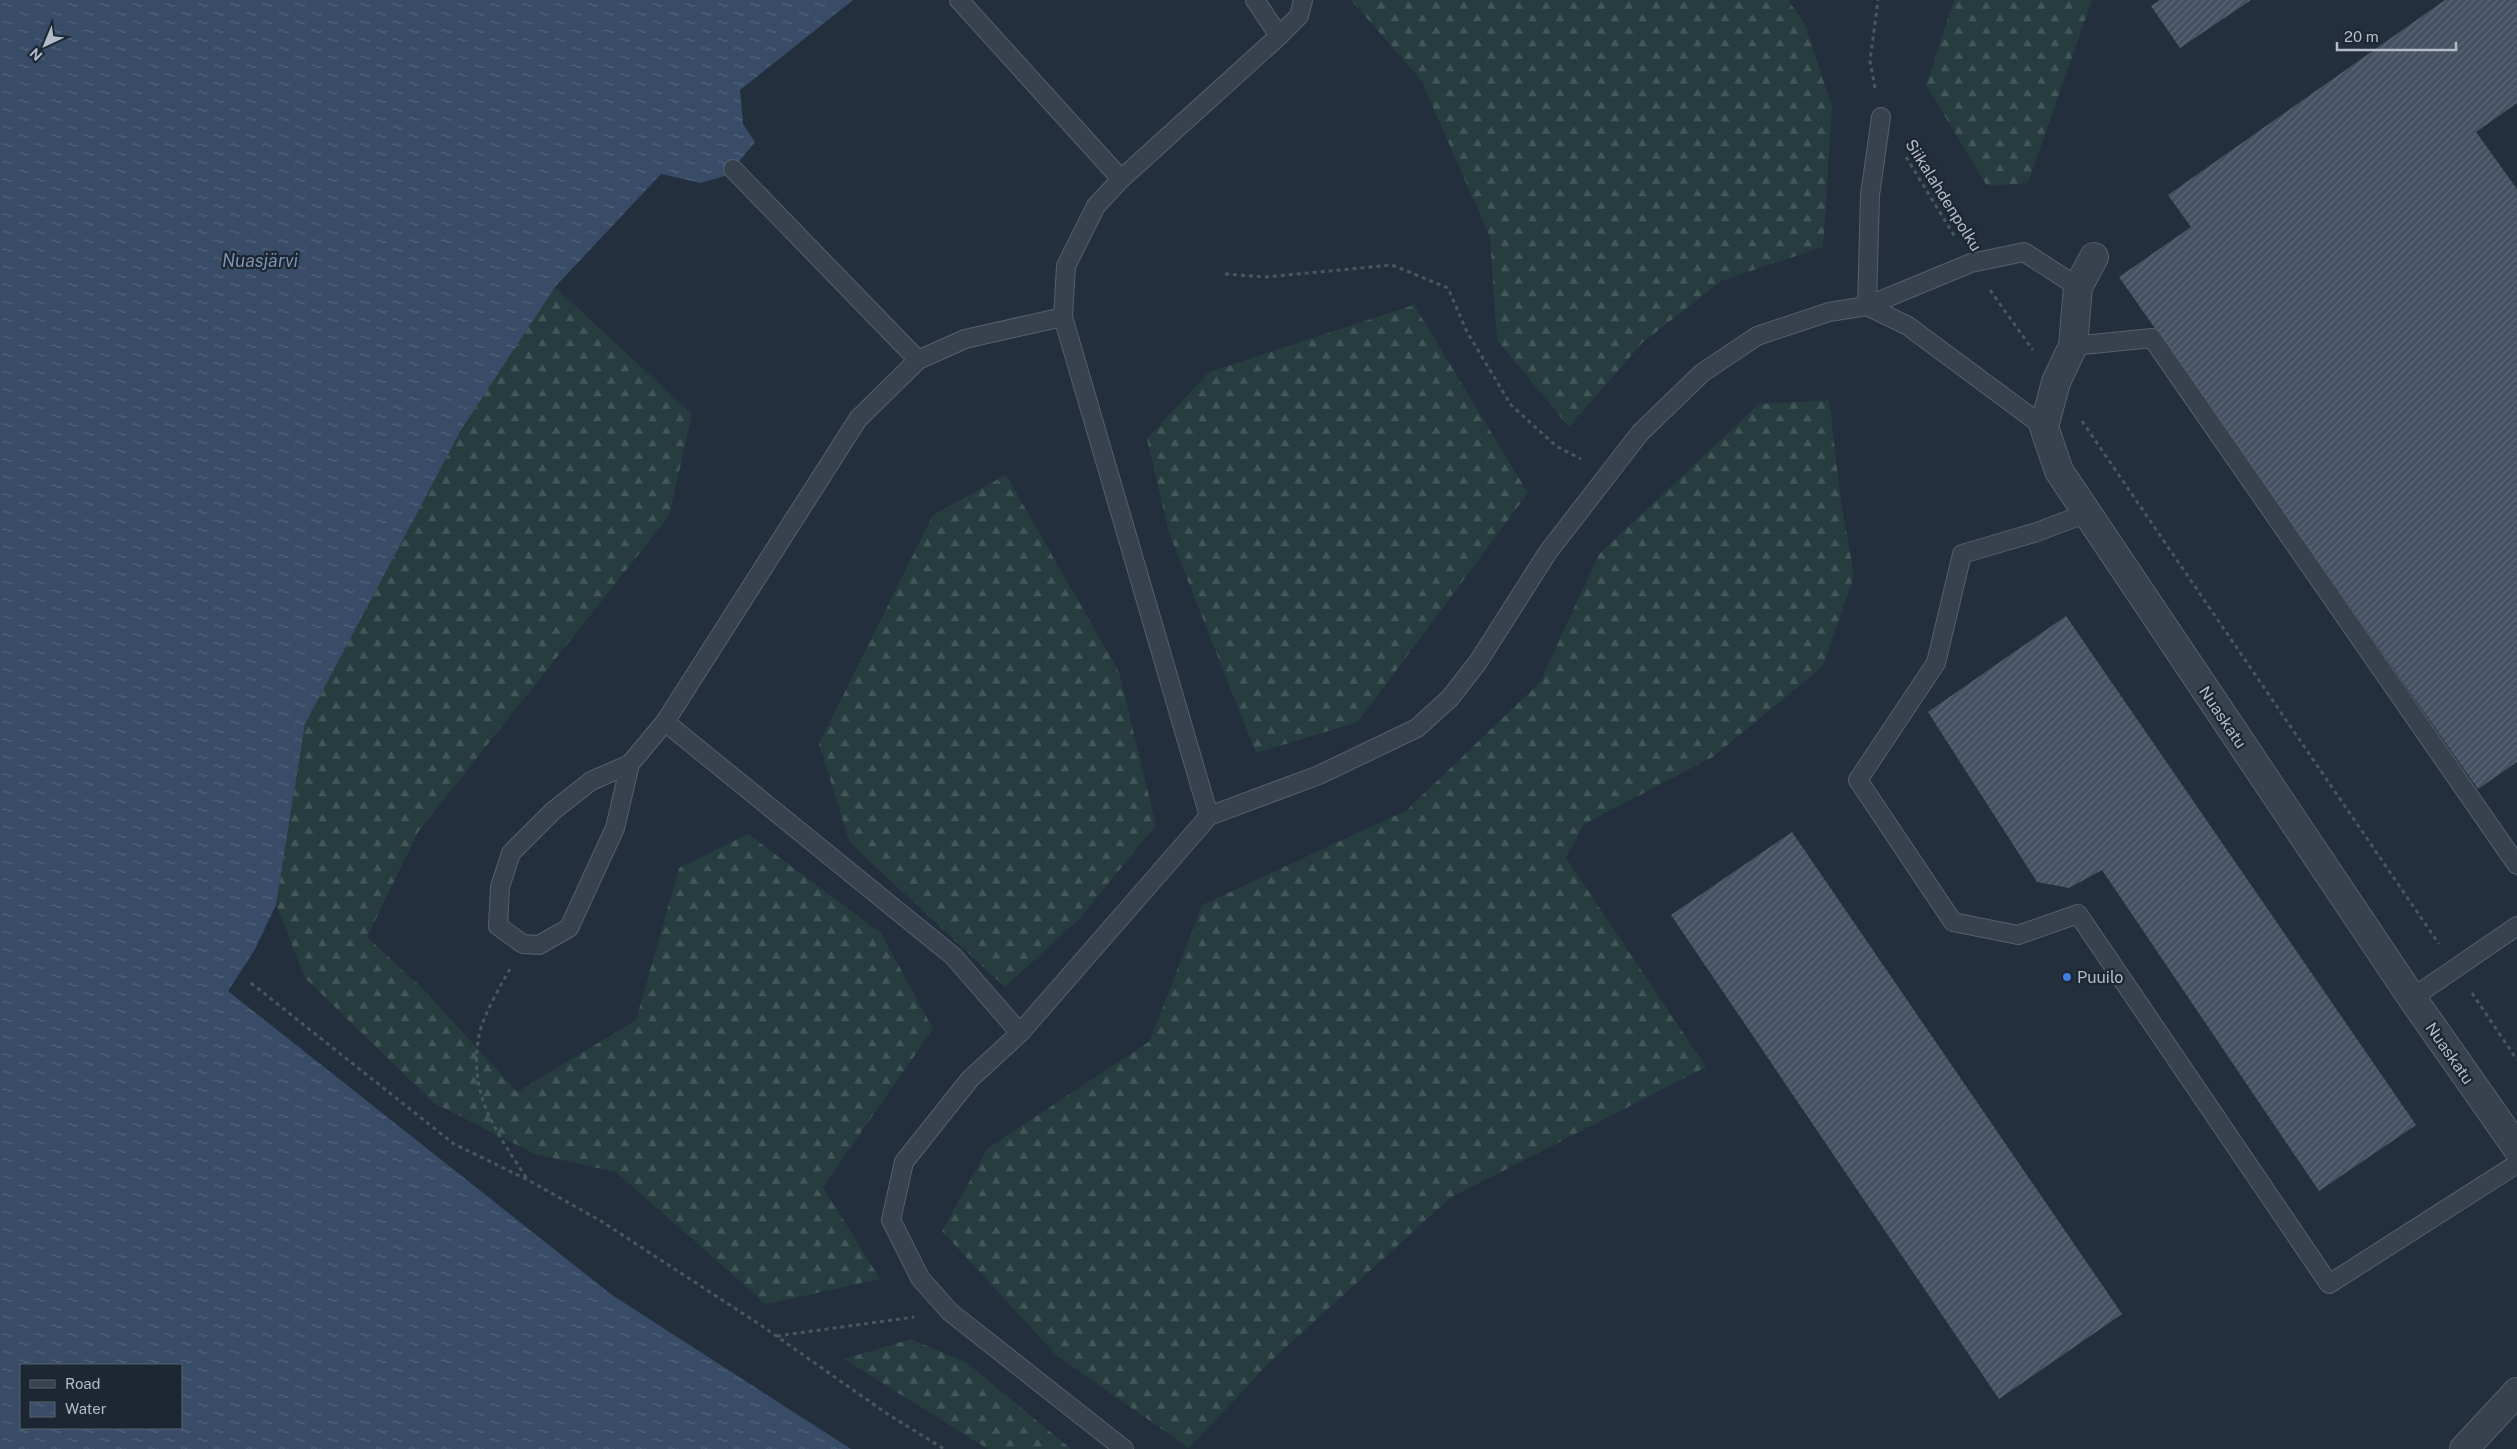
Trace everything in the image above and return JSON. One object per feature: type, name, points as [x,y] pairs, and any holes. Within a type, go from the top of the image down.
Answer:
[{"type":"street","points":[[2044,427],[2056,382],[2073,346],[2078,287],[2094,257]]},
{"type":"street","name":"Nuaskatu","points":[[2044,427],[2059,471],[2412,998],[2517,1148]]},
{"type":"street","points":[[2464,1449],[2517,1392]]},
{"type":"lane","points":[[959,0],[1121,179]]},
{"type":"lane","points":[[1255,0],[1280,36]]},
{"type":"lane","points":[[1209,816],[1062,317],[1066,266],[1096,206],[1121,179],[1280,36],[1300,16],[1303,0]]},
{"type":"lane","points":[[1867,306],[1870,195],[1881,117]]},
{"type":"lane","points":[[733,169],[918,360]]},
{"type":"lane","points":[[1124,1449],[950,1312],[920,1278],[891,1220],[904,1162],[970,1079],[1020,1033],[1209,816],[1319,775],[1417,728],[1450,698],[1478,662],[1548,552],[1608,474],[1640,433],[1702,373],[1757,336],[1829,312],[1867,306],[1972,263],[2024,252],[2078,287]]},
{"type":"lane","points":[[1867,306],[1908,326],[2044,427]]},
{"type":"lane","points":[[630,764],[591,781],[553,811],[511,853],[500,887],[498,926],[523,944],[539,945],[569,928],[615,828],[630,764],[665,722],[858,419],[918,360],[964,339],[1062,317]]},
{"type":"lane","points":[[2073,346],[2152,338],[2517,865]]},
{"type":"lane","points":[[2087,513],[2036,532],[1962,554],[1936,662],[1858,780],[1953,922],[2018,935],[2078,914],[2329,1284],[2517,1164]]},
{"type":"lane","points":[[665,722],[953,956],[1020,1033]]},
{"type":"lane","points":[[2412,998],[2517,926]]},
{"type":"path","name":"Siikalahdenpolku","points":[[1878,0],[1870,61],[1881,117],[1972,263],[2056,382],[2517,1060]]},
{"type":"path","points":[[1225,274],[1266,277],[1392,265],[1448,288],[1467,332],[1511,405],[1556,446],[1608,474]]},
{"type":"path","points":[[523,944],[480,1030],[475,1066],[487,1114],[528,1180]]},
{"type":"path","points":[[251,983],[454,1144],[528,1180],[601,1221],[776,1336],[886,1413],[944,1449]]},
{"type":"path","points":[[776,1336],[950,1312]]},
{"type":"green space","points":[[1351,0],[1788,0],[1805,24],[1832,107],[1823,247],[1721,281],[1642,343],[1569,427],[1497,340],[1490,237],[1421,80]]},
{"type":"green space","points":[[1954,0],[2092,0],[2028,183],[1987,186],[1926,85]]},
{"type":"green space","points":[[555,287],[692,414],[669,516],[418,832],[367,937],[423,989],[517,1092],[636,1020],[679,868],[748,834],[881,933],[933,1029],[823,1187],[880,1279],[766,1304],[616,1172],[535,1154],[434,1103],[305,978],[276,905],[305,724],[461,430]]},
{"type":"green space","points":[[1414,305],[1528,493],[1358,722],[1256,753],[1169,533],[1147,439],[1209,372]]},
{"type":"green space","points":[[1829,400],[1841,501],[1854,576],[1823,666],[1713,757],[1584,824],[1566,858],[1706,1067],[1450,1198],[1273,1359],[1189,1448],[1057,1356],[942,1231],[988,1148],[1150,1041],[1202,905],[1407,810],[1540,682],[1599,554],[1759,404]]},
{"type":"green space","points":[[1006,475],[1119,672],[1156,825],[1080,918],[1005,987],[850,843],[819,744],[933,515]]},
{"type":"green space","points":[[911,1339],[967,1363],[1071,1449],[988,1449],[844,1359]]},
{"type":"water","name":"Nuasjärvi","points":[[0,0],[853,0],[740,90],[743,124],[755,142],[728,175],[701,183],[661,174],[555,287],[461,430],[305,724],[276,905],[254,951],[228,991],[612,1295],[851,1449],[0,1449]]},
{"type":"building","points":[[2160,0],[2251,0],[2180,48],[2151,6]]},
{"type":"building","points":[[2445,0],[2517,0],[2517,103],[2476,132],[2517,189],[2517,762],[2478,789],[2119,277],[2191,227],[2168,195]]},
{"type":"building","points":[[2066,616],[2416,1125],[2319,1191],[2102,870],[2069,888],[2037,882],[1928,712]]},
{"type":"building","points":[[1792,832],[2122,1314],[1999,1399],[1671,915]]},
{"type":"place","name":"Puuilo","points":[[2067,977]]}]
